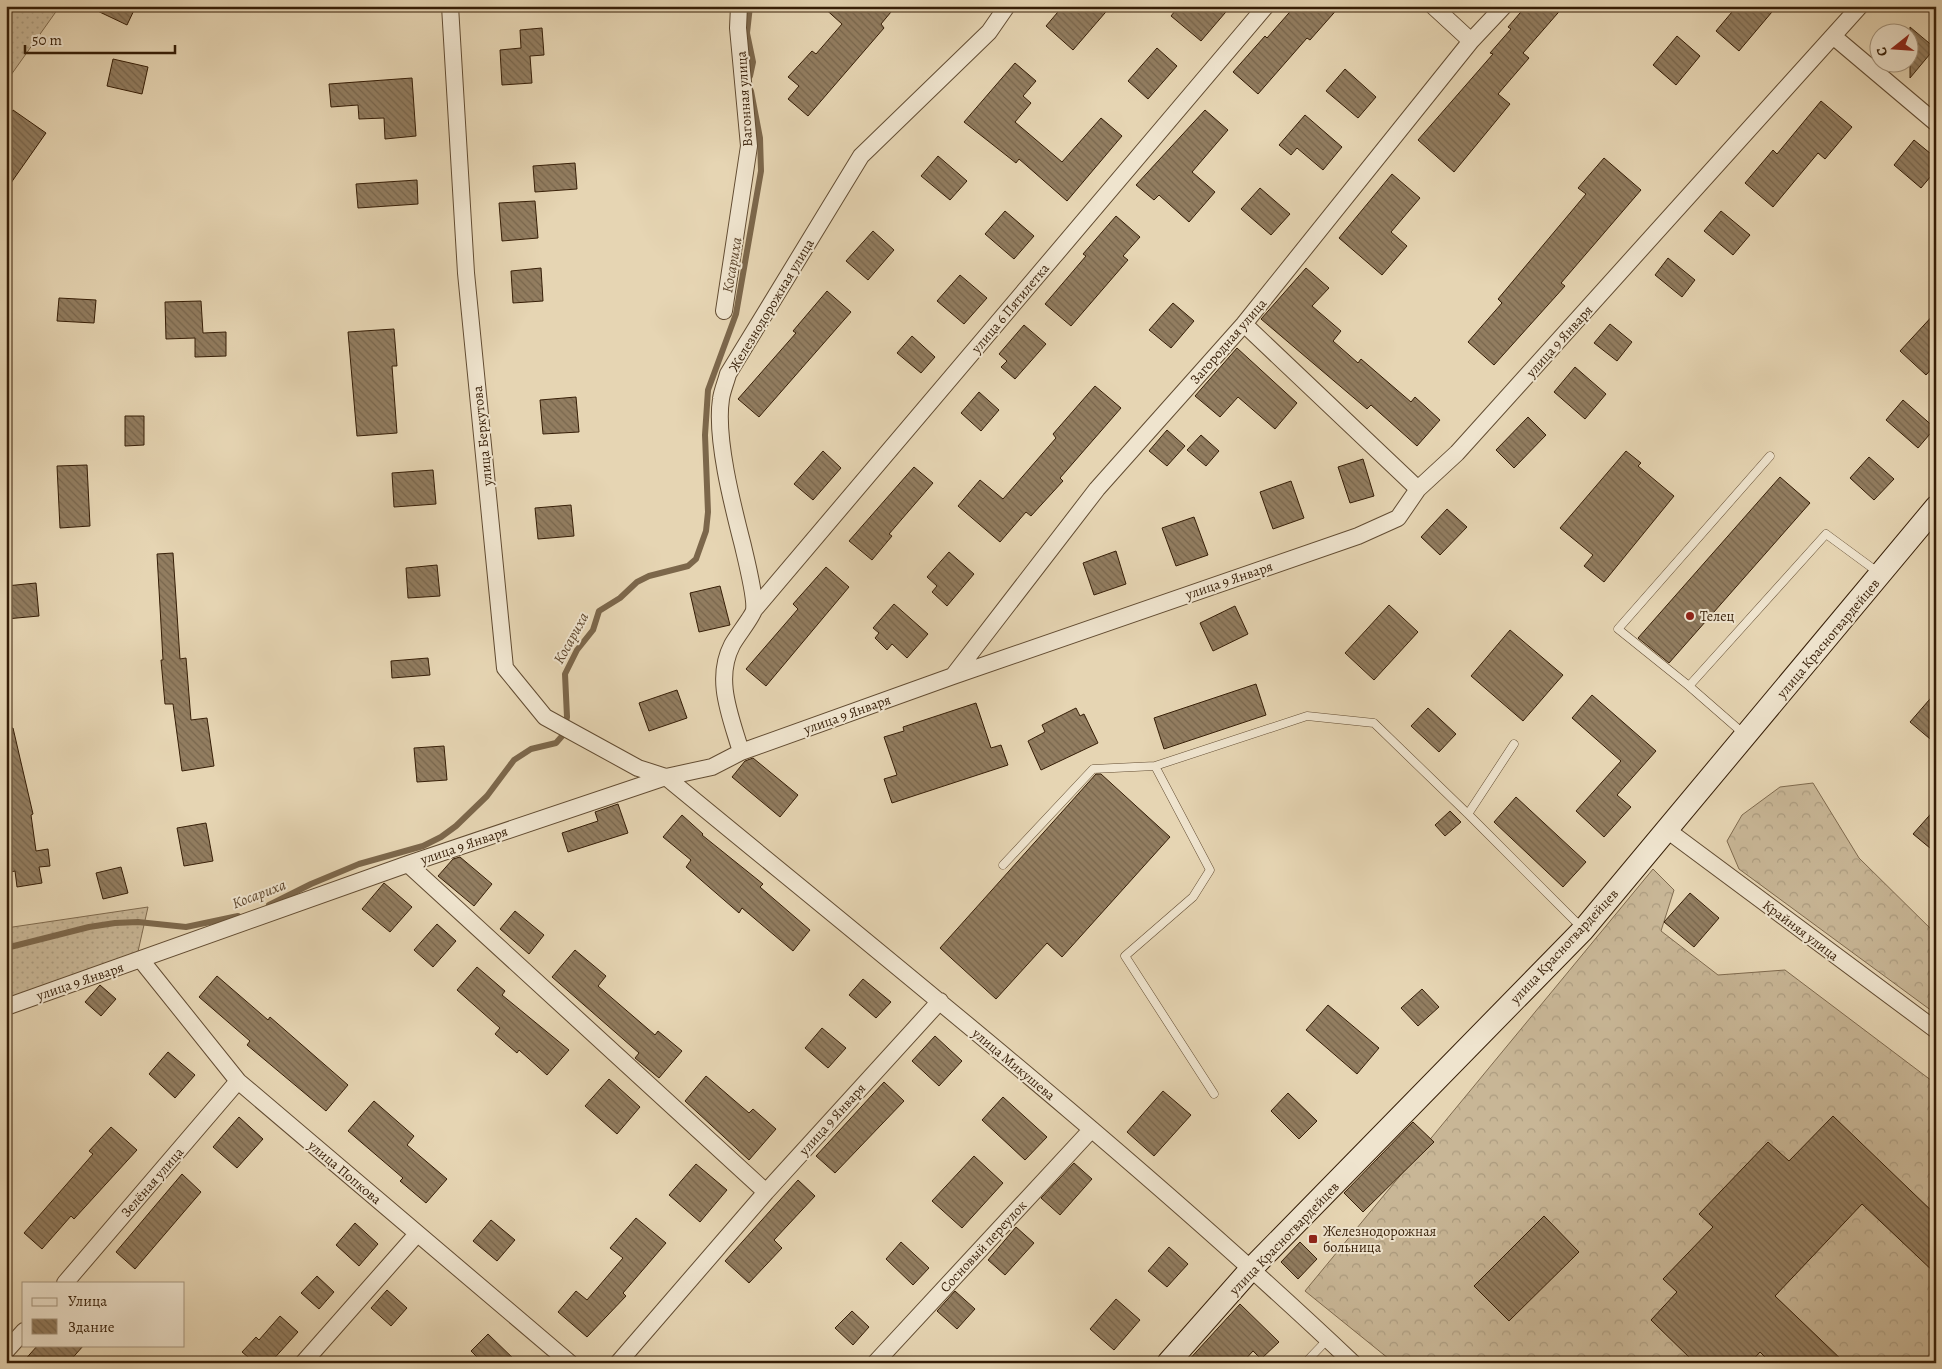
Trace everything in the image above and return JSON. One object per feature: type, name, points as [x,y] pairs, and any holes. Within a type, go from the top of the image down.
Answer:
[{"type":"street","name":"улица Беркутова","points":[[450,6],[466,272],[505,668],[545,717],[638,768],[666,778]]},
{"type":"street","name":"Вагонная улица","points":[[724,310],[749,146],[738,28],[739,6]]},
{"type":"street","name":"Железнодорожная улица","points":[[754,610],[748,570],[732,505],[720,427],[721,399],[728,374],[861,156],[989,32],[1007,6]]},
{"type":"street","name":"улица 6 Пятилетка","points":[[754,610],[1266,6]]},
{"type":"street","points":[[1433,6],[1471,41]]},
{"type":"street","name":"Загородная улица","points":[[953,676],[1097,488],[1244,324],[1471,41],[1504,6]]},
{"type":"street","name":"улица 9 Января","points":[[6,1007],[408,864],[666,778],[704,770],[741,752],[953,676],[1358,536],[1398,518],[1418,490],[1458,453],[1860,6]]},
{"type":"street","points":[[1834,36],[1936,123]]},
{"type":"street","points":[[1244,324],[1418,490]]},
{"type":"street","name":"улица Красногвардейцев","points":[[1168,1363],[1251,1269],[1583,930],[1936,507]]},
{"type":"street","points":[[741,752],[726,703],[723,672],[731,647],[754,610]]},
{"type":"street","name":"улица Микушева","points":[[666,778],[940,1001],[1251,1269],[1352,1363]]},
{"type":"street","name":"Крайняя улица","points":[[1667,830],[1936,1030]]},
{"type":"street","name":"улица 9 Января","points":[[408,864],[766,1192]]},
{"type":"street","name":"улица Попкова","points":[[141,960],[238,1081],[570,1363]]},
{"type":"street","name":"улица 9 Января","points":[[618,1363],[766,1192],[940,1001]]},
{"type":"street","name":"Зелёная улица","points":[[66,1282],[238,1081]]},
{"type":"street","name":"Сосновый переулок","points":[[875,1363],[1091,1130]]},
{"type":"street","points":[[303,1363],[417,1234]]},
{"type":"street","points":[[6,1351],[22,1333]]},
{"type":"lane","points":[[1746,736],[1689,686],[1618,629],[1770,456]]},
{"type":"lane","points":[[1689,686],[1826,534],[1881,574]]},
{"type":"lane","points":[[1003,865],[1093,769],[1155,766],[1307,716],[1374,722],[1583,930]]},
{"type":"lane","points":[[1468,814],[1514,744]]},
{"type":"lane","points":[[1155,766],[1210,870],[1193,897],[1125,956],[1214,1094]]},
{"type":"lane","points":[[1305,1363],[1328,1340]]},
{"type":"green space","points":[[6,6],[60,6],[6,82]]},
{"type":"green space","points":[[1813,783],[1859,858],[1936,934],[1936,1014],[1739,869],[1727,841],[1742,815],[1780,787]]},
{"type":"green space","points":[[1653,869],[1674,890],[1661,931],[1718,975],[1785,970],[1936,1084],[1936,1363],[1394,1363],[1305,1291]]},
{"type":"green space","points":[[148,907],[137,956],[6,1002],[6,928]]},
{"type":"building","points":[[87,6],[136,6],[127,25]]},
{"type":"building","points":[[822,6],[896,6],[881,24],[884,28],[808,116],[788,99],[799,86],[788,77],[812,51],[816,54],[842,24]]},
{"type":"building","points":[[1063,6],[1111,6],[1073,50],[1046,26]]},
{"type":"building","points":[[1179,6],[1231,6],[1201,41],[1171,16]]},
{"type":"building","points":[[1295,6],[1340,6],[1310,40],[1307,38],[1258,94],[1233,72],[1265,36],[1267,38]]},
{"type":"building","points":[[1526,6],[1564,6],[1523,53],[1529,58],[1498,94],[1510,104],[1454,172],[1418,140],[1493,54],[1490,53],[1511,29],[1508,27]]},
{"type":"building","points":[[1737,6],[1777,6],[1739,51],[1716,31]]},
{"type":"building","points":[[542,28],[544,55],[530,56],[532,83],[502,85],[500,50],[521,48],[520,30]]},
{"type":"building","points":[[1920,35],[1935,48],[1920,66]]},
{"type":"building","points":[[1677,36],[1700,56],[1676,85],[1653,65]]},
{"type":"building","points":[[1157,48],[1177,66],[1148,99],[1128,81]]},
{"type":"building","points":[[113,59],[148,67],[142,94],[107,86]]},
{"type":"building","points":[[1015,63],[1036,81],[1023,96],[1031,103],[1015,122],[1062,162],[1101,118],[1122,136],[1067,201],[1019,159],[1016,163],[964,122]]},
{"type":"building","points":[[1345,69],[1376,97],[1358,118],[1326,91]]},
{"type":"building","points":[[412,78],[416,136],[385,139],[384,118],[359,119],[358,105],[331,107],[329,84]]},
{"type":"building","points":[[1821,101],[1852,127],[1825,159],[1818,153],[1773,207],[1745,183],[1773,150],[1777,154]]},
{"type":"building","points":[[13,110],[46,133],[6,190],[6,120]]},
{"type":"building","points":[[1205,110],[1228,130],[1192,172],[1215,192],[1189,222],[1159,195],[1154,200],[1136,185]]},
{"type":"building","points":[[1305,115],[1342,147],[1323,170],[1297,148],[1291,155],[1279,145]]},
{"type":"building","points":[[1914,140],[1936,158],[1936,170],[1921,188],[1894,165]]},
{"type":"building","points":[[938,156],[967,181],[950,200],[921,176]]},
{"type":"building","points":[[1604,158],[1641,190],[1561,283],[1565,286],[1494,365],[1468,342],[1502,303],[1498,299],[1586,194],[1578,188]]},
{"type":"building","points":[[575,163],[577,189],[535,192],[533,166]]},
{"type":"building","points":[[1392,174],[1420,198],[1391,232],[1407,246],[1382,275],[1339,238]]},
{"type":"building","points":[[417,180],[418,204],[358,208],[356,184]]},
{"type":"building","points":[[1260,188],[1290,214],[1271,235],[1241,209]]},
{"type":"building","points":[[535,201],[538,238],[502,241],[499,203]]},
{"type":"building","points":[[1005,211],[1034,236],[1014,259],[985,234]]},
{"type":"building","points":[[1721,211],[1750,235],[1733,255],[1704,231]]},
{"type":"building","points":[[1116,216],[1140,237],[1123,256],[1128,260],[1071,326],[1045,304],[1086,256],[1083,254]]},
{"type":"building","points":[[873,231],[894,250],[868,280],[846,261]]},
{"type":"building","points":[[1668,258],[1695,280],[1682,297],[1655,275]]},
{"type":"building","points":[[541,268],[543,301],[513,303],[511,271]]},
{"type":"building","points":[[1306,268],[1329,288],[1312,306],[1341,331],[1333,341],[1358,363],[1361,359],[1411,402],[1415,397],[1440,420],[1417,446],[1371,405],[1367,409],[1261,319]]},
{"type":"building","points":[[960,275],[987,298],[964,324],[937,301]]},
{"type":"building","points":[[827,291],[851,312],[759,417],[738,399],[796,333],[793,331]]},
{"type":"building","points":[[59,298],[96,300],[94,323],[57,321]]},
{"type":"building","points":[[201,301],[203,333],[226,332],[226,356],[195,357],[195,338],[166,339],[165,302]]},
{"type":"building","points":[[1173,303],[1194,321],[1171,348],[1149,330]]},
{"type":"building","points":[[1936,312],[1936,364],[1926,375],[1900,351]]},
{"type":"building","points":[[1610,324],[1632,342],[1617,361],[1594,343]]},
{"type":"building","points":[[1024,325],[1046,344],[1015,379],[1001,367],[1007,361],[999,354]]},
{"type":"building","points":[[394,329],[397,366],[392,366],[397,433],[357,436],[348,332]]},
{"type":"building","points":[[912,336],[935,357],[921,373],[897,353]]},
{"type":"building","points":[[1237,348],[1297,403],[1275,429],[1238,397],[1220,417],[1195,396]]},
{"type":"building","points":[[1575,367],[1606,394],[1585,419],[1554,392]]},
{"type":"building","points":[[1095,386],[1121,408],[1060,478],[1063,481],[1031,516],[1026,512],[1000,542],[958,506],[980,480],[1003,499],[1056,438],[1053,434]]},
{"type":"building","points":[[979,392],[999,410],[981,431],[961,413]]},
{"type":"building","points":[[576,397],[579,432],[543,434],[540,400]]},
{"type":"building","points":[[1903,400],[1935,428],[1918,448],[1886,420]]},
{"type":"building","points":[[125,416],[144,416],[144,445],[125,446]]},
{"type":"building","points":[[1528,417],[1546,435],[1514,468],[1496,450]]},
{"type":"building","points":[[1167,430],[1185,446],[1167,466],[1149,451]]},
{"type":"building","points":[[1201,435],[1219,451],[1206,466],[1187,450]]},
{"type":"building","points":[[823,451],[841,468],[813,500],[794,484]]},
{"type":"building","points":[[1626,451],[1641,463],[1638,466],[1674,496],[1604,582],[1584,566],[1593,555],[1560,528]]},
{"type":"building","points":[[1869,457],[1894,479],[1874,500],[1850,478]]},
{"type":"building","points":[[1363,459],[1374,496],[1350,503],[1338,467]]},
{"type":"building","points":[[87,465],[90,526],[60,528],[57,466]]},
{"type":"building","points":[[914,467],[933,483],[889,534],[892,536],[872,560],[849,541]]},
{"type":"building","points":[[433,470],[436,504],[394,507],[392,473]]},
{"type":"building","points":[[1780,477],[1810,503],[1669,663],[1638,638]]},
{"type":"building","points":[[1291,481],[1304,518],[1273,529],[1260,492]]},
{"type":"building","points":[[571,505],[574,536],[538,539],[535,508]]},
{"type":"building","points":[[1447,509],[1467,527],[1440,555],[1421,537]]},
{"type":"building","points":[[1194,517],[1208,555],[1176,566],[1162,528]]},
{"type":"building","points":[[1116,551],[1126,584],[1094,595],[1083,563]]},
{"type":"building","points":[[949,552],[974,574],[947,606],[932,592],[937,586],[927,577]]},
{"type":"building","points":[[173,553],[180,659],[186,658],[191,720],[207,718],[214,766],[182,771],[173,704],[165,704],[161,660],[163,660],[157,554]]},
{"type":"building","points":[[437,565],[440,596],[408,598],[406,568]]},
{"type":"building","points":[[826,567],[849,587],[766,686],[746,669],[798,609],[793,604]]},
{"type":"building","points":[[36,583],[39,616],[6,619],[6,586]]},
{"type":"building","points":[[720,586],[730,625],[699,632],[690,593]]},
{"type":"building","points":[[894,604],[928,634],[907,658],[892,644],[887,650],[875,638],[879,633],[873,628]]},
{"type":"building","points":[[1389,605],[1418,632],[1374,680],[1345,653]]},
{"type":"building","points":[[1235,606],[1248,634],[1213,651],[1200,623]]},
{"type":"building","points":[[1510,630],[1563,675],[1523,721],[1471,676]]},
{"type":"building","points":[[428,658],[430,675],[392,678],[391,661]]},
{"type":"building","points":[[1256,684],[1266,715],[1164,749],[1154,718]]},
{"type":"building","points":[[677,690],[687,718],[649,731],[639,703]]},
{"type":"building","points":[[1936,692],[1936,744],[1910,722]]},
{"type":"building","points":[[1592,695],[1656,751],[1617,795],[1631,807],[1604,837],[1576,811],[1621,761],[1572,718]]},
{"type":"building","points":[[976,703],[991,748],[1001,745],[1008,765],[892,803],[884,779],[897,775],[884,737],[904,731],[903,727]]},
{"type":"building","points":[[1076,708],[1080,716],[1084,714],[1098,743],[1041,770],[1028,741],[1045,732],[1042,725]]},
{"type":"building","points":[[1428,708],[1456,734],[1439,752],[1411,726]]},
{"type":"building","points":[[13,728],[33,814],[31,815],[36,851],[48,849],[50,866],[39,867],[42,883],[17,887],[15,871],[6,873],[6,856],[12,855],[6,819],[6,729]]},
{"type":"building","points":[[444,746],[447,780],[417,782],[414,748]]},
{"type":"building","points":[[753,758],[798,795],[780,817],[732,777],[745,761]]},
{"type":"building","points":[[1096,774],[1101,774],[1170,837],[1062,957],[1047,943],[996,999],[940,948]]},
{"type":"building","points":[[1516,797],[1586,862],[1563,887],[1494,822]]},
{"type":"building","points":[[618,804],[628,833],[568,852],[562,833],[598,821],[595,812]]},
{"type":"building","points":[[1936,808],[1936,853],[1913,834]]},
{"type":"building","points":[[1450,811],[1461,822],[1445,836],[1435,825]]},
{"type":"building","points":[[682,815],[702,835],[763,884],[760,887],[810,930],[793,951],[742,908],[739,913],[686,867],[691,860],[663,837]]},
{"type":"building","points":[[206,823],[213,861],[184,866],[177,828]]},
{"type":"building","points":[[460,857],[492,884],[474,906],[438,876],[453,859]]},
{"type":"building","points":[[121,867],[128,893],[103,899],[96,873]]},
{"type":"building","points":[[384,883],[412,907],[390,932],[362,909]]},
{"type":"building","points":[[1690,893],[1719,918],[1694,947],[1664,922]]},
{"type":"building","points":[[515,911],[544,935],[529,954],[500,929]]},
{"type":"building","points":[[437,924],[456,941],[433,967],[414,950]]},
{"type":"building","points":[[575,950],[606,976],[598,986],[655,1035],[658,1031],[682,1051],[659,1078],[635,1058],[639,1053],[552,977]]},
{"type":"building","points":[[477,967],[505,991],[502,995],[569,1050],[547,1075],[519,1050],[517,1053],[495,1034],[500,1028],[457,990]]},
{"type":"building","points":[[217,976],[268,1020],[270,1017],[348,1085],[326,1111],[247,1045],[250,1041],[199,997]]},
{"type":"building","points":[[863,979],[891,1002],[876,1018],[849,995]]},
{"type":"building","points":[[100,985],[116,999],[101,1016],[85,1002]]},
{"type":"building","points":[[1422,989],[1439,1007],[1418,1026],[1401,1008]]},
{"type":"building","points":[[1328,1005],[1379,1048],[1357,1074],[1306,1030]]},
{"type":"building","points":[[822,1028],[846,1048],[828,1068],[805,1048]]},
{"type":"building","points":[[935,1036],[962,1061],[939,1086],[912,1061]]},
{"type":"building","points":[[168,1052],[195,1075],[175,1098],[149,1074]]},
{"type":"building","points":[[706,1076],[749,1113],[753,1109],[776,1129],[749,1160],[685,1101]]},
{"type":"building","points":[[609,1079],[640,1107],[617,1134],[585,1106]]},
{"type":"building","points":[[884,1082],[904,1101],[835,1173],[816,1156]]},
{"type":"building","points":[[1163,1091],[1191,1115],[1154,1156],[1127,1132]]},
{"type":"building","points":[[1288,1093],[1317,1121],[1299,1139],[1271,1111]]},
{"type":"building","points":[[1003,1097],[1047,1137],[1025,1160],[982,1120]]},
{"type":"building","points":[[374,1101],[414,1136],[407,1145],[447,1179],[426,1203],[400,1181],[403,1178],[348,1131]]},
{"type":"building","points":[[1833,1116],[1936,1215],[1936,1274],[1862,1204],[1775,1296],[1845,1363],[1771,1363],[1760,1352],[1750,1363],[1695,1363],[1651,1320],[1677,1292],[1663,1279],[1713,1227],[1699,1214],[1768,1142],[1789,1161]]},
{"type":"building","points":[[239,1117],[263,1139],[237,1168],[213,1147]]},
{"type":"building","points":[[1413,1122],[1434,1142],[1363,1212],[1344,1193]]},
{"type":"building","points":[[111,1127],[137,1150],[74,1219],[71,1216],[42,1249],[24,1233],[93,1154],[89,1151]]},
{"type":"building","points":[[974,1156],[1003,1183],[962,1228],[932,1201]]},
{"type":"building","points":[[1074,1163],[1092,1179],[1060,1215],[1041,1198]]},
{"type":"building","points":[[696,1164],[727,1190],[700,1222],[669,1195]]},
{"type":"building","points":[[182,1174],[201,1192],[135,1269],[116,1252]]},
{"type":"building","points":[[798,1180],[815,1196],[774,1240],[782,1248],[749,1283],[725,1261]]},
{"type":"building","points":[[1544,1216],[1579,1252],[1509,1321],[1474,1286]]},
{"type":"building","points":[[636,1218],[666,1243],[623,1293],[626,1296],[587,1337],[558,1312],[576,1291],[587,1300],[623,1258],[610,1248]]},
{"type":"building","points":[[491,1220],[515,1240],[497,1261],[473,1241]]},
{"type":"building","points":[[355,1223],[378,1244],[359,1266],[336,1245]]},
{"type":"building","points":[[1016,1227],[1034,1243],[1005,1275],[988,1260]]},
{"type":"building","points":[[901,1242],[929,1268],[913,1285],[886,1259]]},
{"type":"building","points":[[1300,1242],[1317,1259],[1298,1279],[1281,1262]]},
{"type":"building","points":[[1169,1247],[1188,1264],[1167,1287],[1148,1271]]},
{"type":"building","points":[[317,1276],[334,1292],[319,1309],[301,1293]]},
{"type":"building","points":[[387,1290],[407,1308],[391,1326],[371,1308]]},
{"type":"building","points":[[955,1291],[975,1309],[957,1329],[937,1311]]},
{"type":"building","points":[[1116,1299],[1140,1320],[1114,1350],[1090,1329]]},
{"type":"building","points":[[1240,1304],[1279,1342],[1261,1359],[1253,1351],[1242,1363],[1186,1363]]},
{"type":"building","points":[[852,1311],[869,1327],[853,1345],[835,1328]]},
{"type":"building","points":[[280,1316],[298,1332],[270,1363],[255,1363],[242,1352],[256,1337],[259,1340]]},
{"type":"building","points":[[488,1334],[518,1363],[483,1363],[471,1351]]},
{"type":"building","points":[[37,1346],[83,1346],[68,1363],[22,1363]]},
{"type":"waterway","name":"Косариха","points":[[750,6],[747,33],[753,62],[750,76]]},
{"type":"waterway","name":"Косариха","points":[[269,905],[311,884],[359,864],[423,846],[441,837],[456,826],[487,796],[514,760],[531,749],[556,743],[563,735],[567,717],[565,674],[577,650],[593,630],[599,611],[620,598],[637,582],[649,576],[688,566],[696,559],[706,531],[708,512],[705,435],[708,390],[736,314],[761,171],[760,138],[751,91]]},
{"type":"waterway","name":"Косариха","points":[[6,948],[89,927],[115,923],[138,922],[186,927],[238,916]]},
{"type":"place","name":"Телец","points":[[1690,616]]},
{"type":"place","name":"Железнодорожная больница","points":[[1313,1239]]}]
